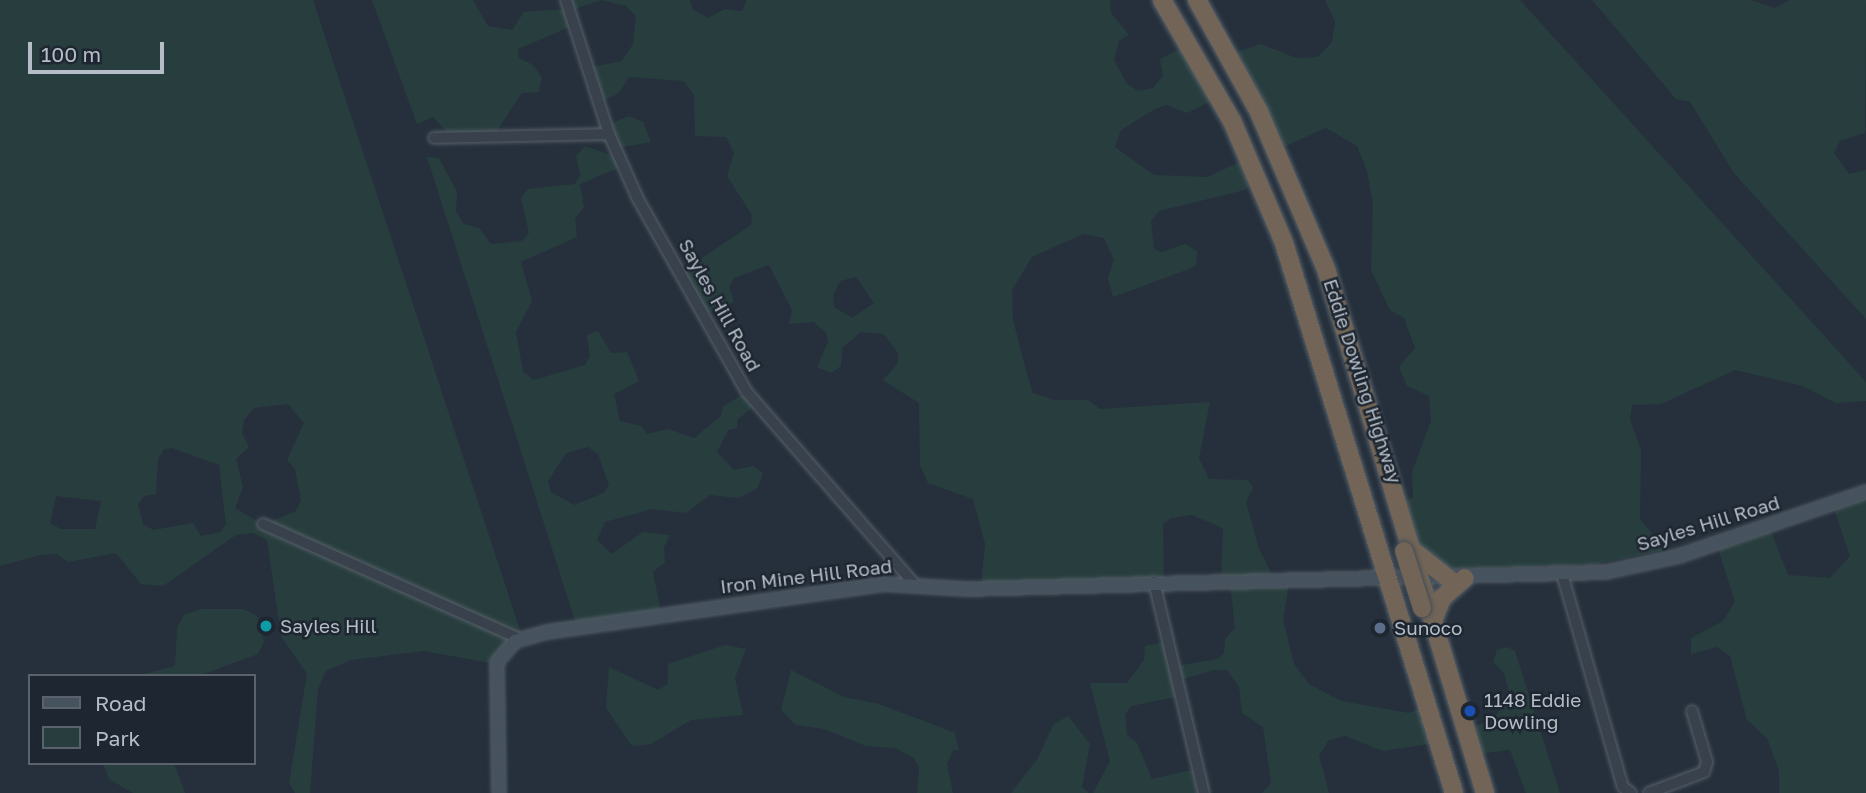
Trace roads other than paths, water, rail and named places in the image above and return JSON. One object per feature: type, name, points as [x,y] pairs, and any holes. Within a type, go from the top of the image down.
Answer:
[{"type":"highway","points":[[1162,0],[1228,113],[1272,211],[1391,580],[1454,793]]},
{"type":"highway","name":"Eddie Dowling Highway","points":[[1173,0],[1243,122],[1288,223],[1404,552]]},
{"type":"highway","name":"Eddie Dowling Highway","points":[[1186,0],[1247,107],[1297,219],[1404,552],[1476,793]]},
{"type":"highway","points":[[1197,0],[1259,112],[1304,212],[1404,552],[1422,580],[1422,612],[1485,793]]},
{"type":"highway","points":[[1404,552],[1457,578],[1442,598],[1422,612]]},
{"type":"highway","name":"Eddie Dowling Highway","points":[[1422,612],[1465,793]]},
{"type":"street","name":"Sayles Hill Road","points":[[566,0],[609,134],[638,199],[746,391],[915,585]]},
{"type":"street","points":[[434,138],[609,134]]},
{"type":"street","name":"Sayles Hill Road","points":[[1391,580],[1563,577],[1679,556],[1866,492]]},
{"type":"street","points":[[263,524],[520,639]]},
{"type":"street","points":[[1563,577],[1623,787],[1631,793]]},
{"type":"street","name":"Iron Mine Hill Road","points":[[520,639],[845,587],[915,585],[966,589],[1154,582],[1391,580]]},
{"type":"street","points":[[1154,582],[1205,793]]},
{"type":"street","points":[[499,793],[495,670],[507,646],[520,639]]},
{"type":"street","points":[[1649,793],[1704,772],[1707,762],[1692,711]]},
{"type":"place","name":"Sayles Hill","points":[[266,626]]},
{"type":"place","name":"Sunoco","points":[[1380,628]]},
{"type":"place","name":"1148 Eddie Dowling","points":[[1470,711]]}]
